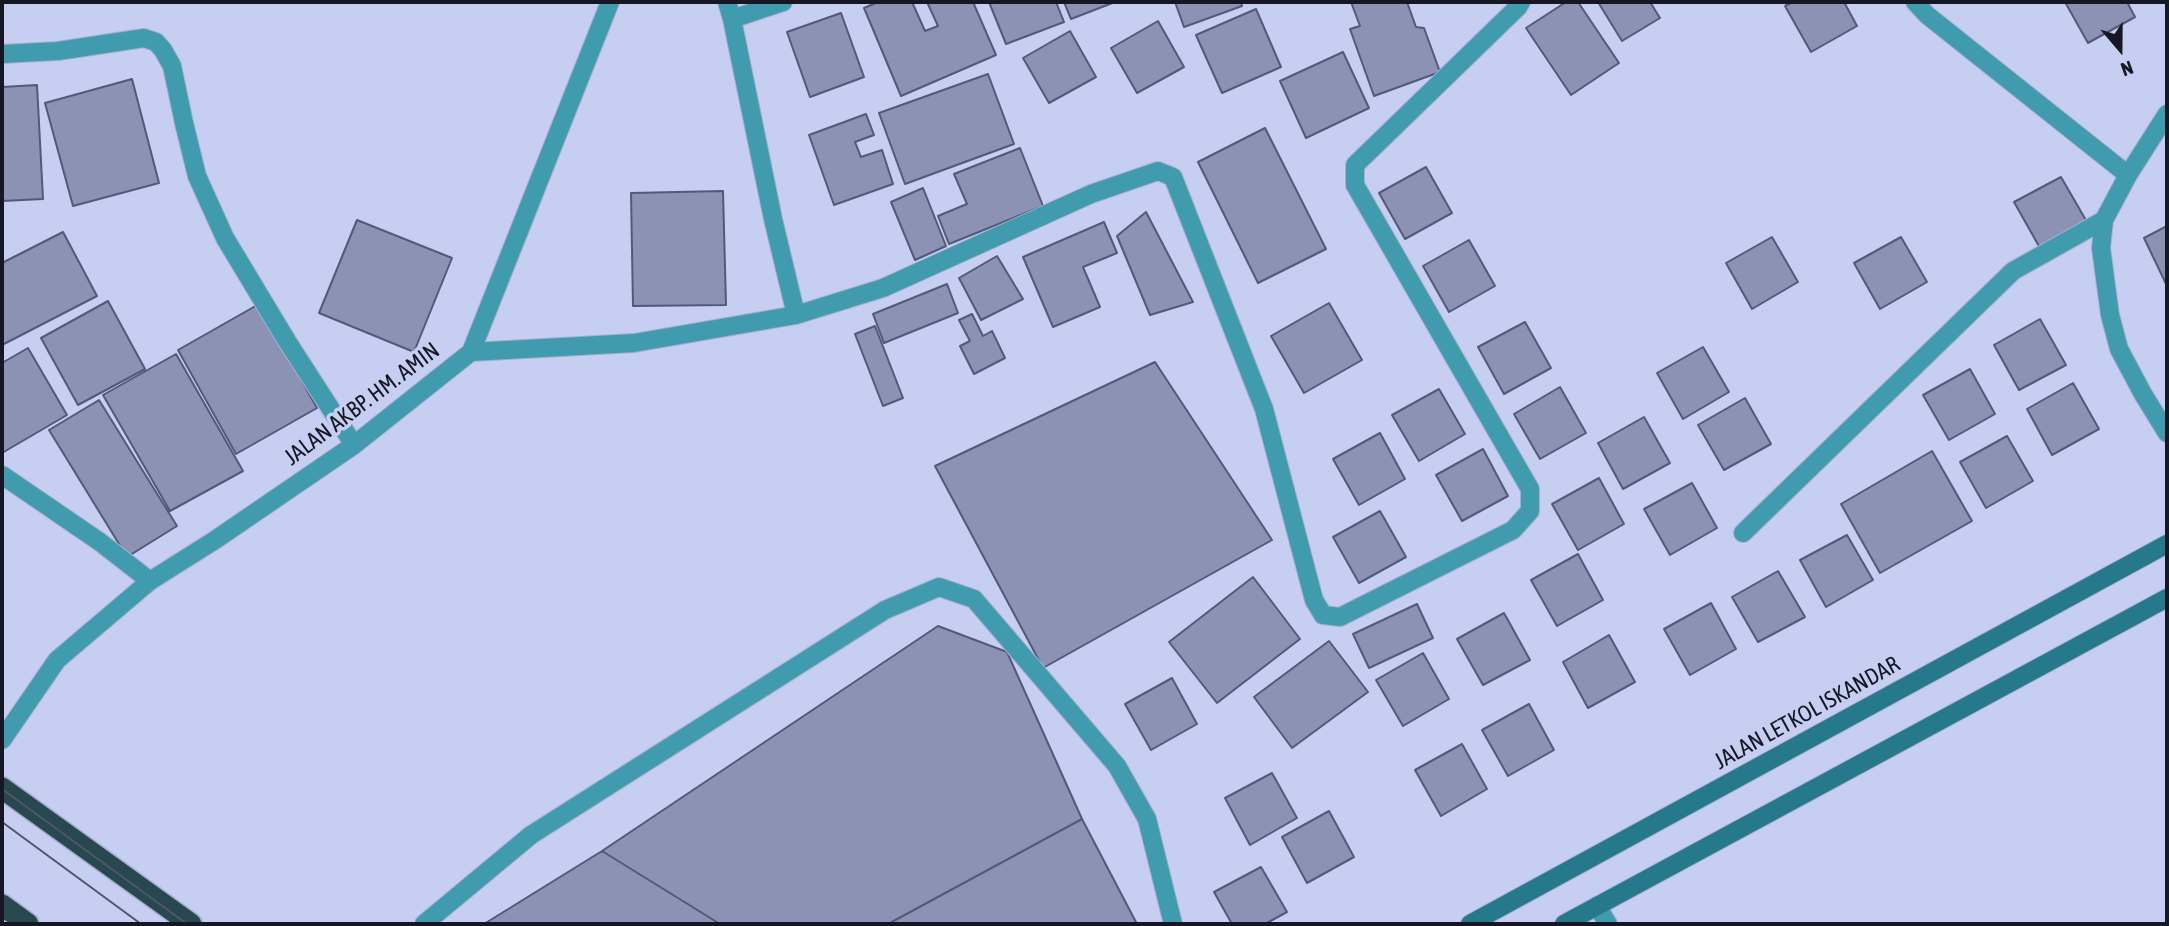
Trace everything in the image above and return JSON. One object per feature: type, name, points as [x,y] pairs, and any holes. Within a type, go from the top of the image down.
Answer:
[{"type":"highway","points":[[2,788],[191,924]]},
{"type":"highway","points":[[2,905],[28,924]]},
{"type":"main road","name":"JALAN LETKOL ISKANDAR","points":[[1471,924],[2167,544]]},
{"type":"main road","points":[[1564,924],[2167,598]]},
{"type":"street","name":"JALAN AKBP. HM. AMIN","points":[[2,740],[57,660],[150,581],[354,445],[471,352],[610,2]]},
{"type":"street","points":[[783,2],[730,10],[773,219],[796,315]]},
{"type":"street","points":[[471,352],[634,343],[796,315],[883,288],[1090,194],[1158,171],[1173,177],[1264,410],[1314,600],[1323,615],[1340,617],[1513,530],[1530,511],[1530,489],[1355,185],[1355,165],[1521,2]]},
{"type":"street","points":[[1915,2],[1927,15],[2128,175]]},
{"type":"street","points":[[2,54],[58,51],[144,38],[156,42],[172,66],[197,176],[225,238],[354,445]]},
{"type":"street","points":[[2167,114],[2128,175],[2104,220],[2101,248],[2110,315],[2119,349],[2167,433]]},
{"type":"street","points":[[1743,533],[2013,271],[2104,220]]},
{"type":"street","points":[[2,475],[100,542],[150,581]]},
{"type":"street","points":[[424,924],[531,835],[885,610],[939,587],[974,599],[1117,765],[1147,819],[1173,924]]},
{"type":"street","points":[[1597,906],[1608,924]]},
{"type":"building","points":[[878,2],[912,2],[925,31],[938,26],[927,2],[973,2],[996,55],[901,96],[864,8]]},
{"type":"building","points":[[989,2],[1056,2],[1064,22],[1006,44]]},
{"type":"building","points":[[1064,2],[1115,2],[1071,19]]},
{"type":"building","points":[[1175,2],[1241,2],[1242,6],[1184,27]]},
{"type":"building","points":[[1351,2],[1407,2],[1416,27],[1424,28],[1440,72],[1374,96],[1350,29],[1360,26]]},
{"type":"building","points":[[1566,2],[1578,2],[1619,63],[1571,95],[1526,28]]},
{"type":"building","points":[[1598,2],[1650,2],[1660,18],[1622,41]]},
{"type":"building","points":[[1793,2],[1844,2],[1857,26],[1811,52],[1785,6]]},
{"type":"building","points":[[2065,2],[2127,2],[2135,17],[2088,43]]},
{"type":"building","points":[[1256,9],[1281,67],[1222,93],[1196,35]]},
{"type":"building","points":[[841,13],[864,77],[810,97],[787,32]]},
{"type":"building","points":[[1158,21],[1184,67],[1137,93],[1111,48]]},
{"type":"building","points":[[1070,31],[1096,77],[1049,103],[1023,58]]},
{"type":"building","points":[[1343,52],[1369,108],[1306,138],[1280,81]]},
{"type":"building","points":[[988,74],[1014,144],[905,184],[879,113]]},
{"type":"building","points":[[132,79],[159,183],[73,206],[45,103]]},
{"type":"building","points":[[37,85],[43,199],[2,201],[2,87]]},
{"type":"building","points":[[866,114],[874,135],[855,142],[861,157],[882,150],[893,184],[834,205],[809,135]]},
{"type":"building","points":[[1265,128],[1326,249],[1258,283],[1198,162]]},
{"type":"building","points":[[1020,148],[1043,206],[949,244],[938,216],[967,204],[954,174]]},
{"type":"building","points":[[1426,167],[1452,213],[1405,239],[1379,193]]},
{"type":"building","points":[[2061,177],[2087,222],[2040,248],[2014,202]]},
{"type":"building","points":[[923,188],[946,246],[915,260],[891,202]]},
{"type":"building","points":[[723,191],[726,305],[633,306],[631,193]]},
{"type":"building","points":[[1146,212],[1193,302],[1150,315],[1117,236]]},
{"type":"building","points":[[357,220],[452,258],[414,352],[319,313]]},
{"type":"building","points":[[1104,222],[1117,253],[1083,267],[1100,307],[1053,327],[1023,257]]},
{"type":"building","points":[[2167,226],[2167,286],[2144,238]]},
{"type":"building","points":[[63,232],[97,296],[2,345],[2,263]]},
{"type":"building","points":[[1772,237],[1798,282],[1752,309],[1726,263]]},
{"type":"building","points":[[1901,237],[1927,282],[1880,309],[1854,263]]},
{"type":"building","points":[[1469,240],[1495,286],[1449,312],[1423,266]]},
{"type":"building","points":[[997,256],[1023,299],[981,320],[959,278]]},
{"type":"building","points":[[947,284],[958,313],[884,343],[873,314]]},
{"type":"building","points":[[108,301],[145,369],[78,405],[41,338]]},
{"type":"building","points":[[1329,303],[1362,360],[1304,393],[1271,336]]},
{"type":"building","points":[[259,304],[317,408],[236,454],[178,350]]},
{"type":"building","points":[[972,314],[983,336],[992,331],[1005,358],[974,374],[960,346],[970,341],[959,320]]},
{"type":"building","points":[[2040,319],[2066,365],[2019,390],[1994,345]]},
{"type":"building","points":[[1525,322],[1551,368],[1504,394],[1478,347]]},
{"type":"building","points":[[875,326],[903,398],[883,406],[855,334]]},
{"type":"building","points":[[1703,347],[1729,392],[1683,419],[1657,373]]},
{"type":"building","points":[[28,348],[67,415],[2,453],[2,363]]},
{"type":"building","points":[[176,354],[243,471],[170,511],[103,395]]},
{"type":"building","points":[[1155,362],[1272,540],[1043,668],[935,466]]},
{"type":"building","points":[[1970,369],[1995,414],[1949,440],[1923,395]]},
{"type":"building","points":[[2073,383],[2099,429],[2052,455],[2027,409]]},
{"type":"building","points":[[1560,387],[1586,433],[1540,459],[1514,414]]},
{"type":"building","points":[[1439,389],[1465,434],[1419,461],[1392,415]]},
{"type":"building","points":[[1745,398],[1771,444],[1724,470],[1698,425]]},
{"type":"building","points":[[99,400],[177,526],[127,557],[49,430]]},
{"type":"building","points":[[1644,417],[1670,463],[1623,489],[1598,443]]},
{"type":"building","points":[[1380,433],[1405,479],[1359,505],[1333,459]]},
{"type":"building","points":[[2007,436],[2033,481],[1986,508],[1960,462]]},
{"type":"building","points":[[1483,449],[1508,496],[1462,521],[1436,475]]},
{"type":"building","points":[[1932,451],[1972,521],[1880,573],[1841,504]]},
{"type":"building","points":[[1599,478],[1624,524],[1578,550],[1552,504]]},
{"type":"building","points":[[1692,483],[1717,528],[1670,555],[1644,509]]},
{"type":"building","points":[[1380,511],[1406,557],[1359,583],[1333,537]]},
{"type":"building","points":[[1847,535],[1873,580],[1826,607],[1800,560]]},
{"type":"building","points":[[1578,554],[1603,600],[1557,626],[1531,580]]},
{"type":"building","points":[[1778,571],[1805,617],[1758,642],[1732,597]]},
{"type":"building","points":[[1253,577],[1300,639],[1217,703],[1169,642]]},
{"type":"building","points":[[1711,603],[1736,649],[1690,675],[1664,629]]},
{"type":"building","points":[[1417,604],[1433,638],[1369,668],[1353,634]]},
{"type":"building","points":[[1504,613],[1530,660],[1483,685],[1457,639]]},
{"type":"building","points":[[938,626],[1007,652],[1082,819],[888,924],[720,924],[602,851]]},
{"type":"building","points":[[1609,635],[1635,682],[1588,708],[1563,662]]},
{"type":"building","points":[[1329,641],[1368,692],[1292,748],[1254,697]]},
{"type":"building","points":[[1423,653],[1449,699],[1403,726],[1376,680]]},
{"type":"building","points":[[1172,678],[1197,724],[1151,750],[1125,704]]},
{"type":"building","points":[[1529,704],[1554,750],[1508,776],[1482,730]]},
{"type":"building","points":[[1462,744],[1487,789],[1441,816],[1415,770]]},
{"type":"building","points":[[1272,773],[1297,818],[1250,845],[1225,798]]},
{"type":"building","points":[[1329,811],[1354,857],[1307,883],[1282,837]]},
{"type":"building","points":[[1082,819],[1137,924],[888,924]]},
{"type":"building","points":[[602,851],[720,924],[484,924]]},
{"type":"building","points":[[1261,867],[1287,912],[1265,924],[1232,924],[1214,892]]},
{"type":"tram line","points":[[2,789],[187,924]]},
{"type":"tram line","points":[[2,822],[141,924]]}]
